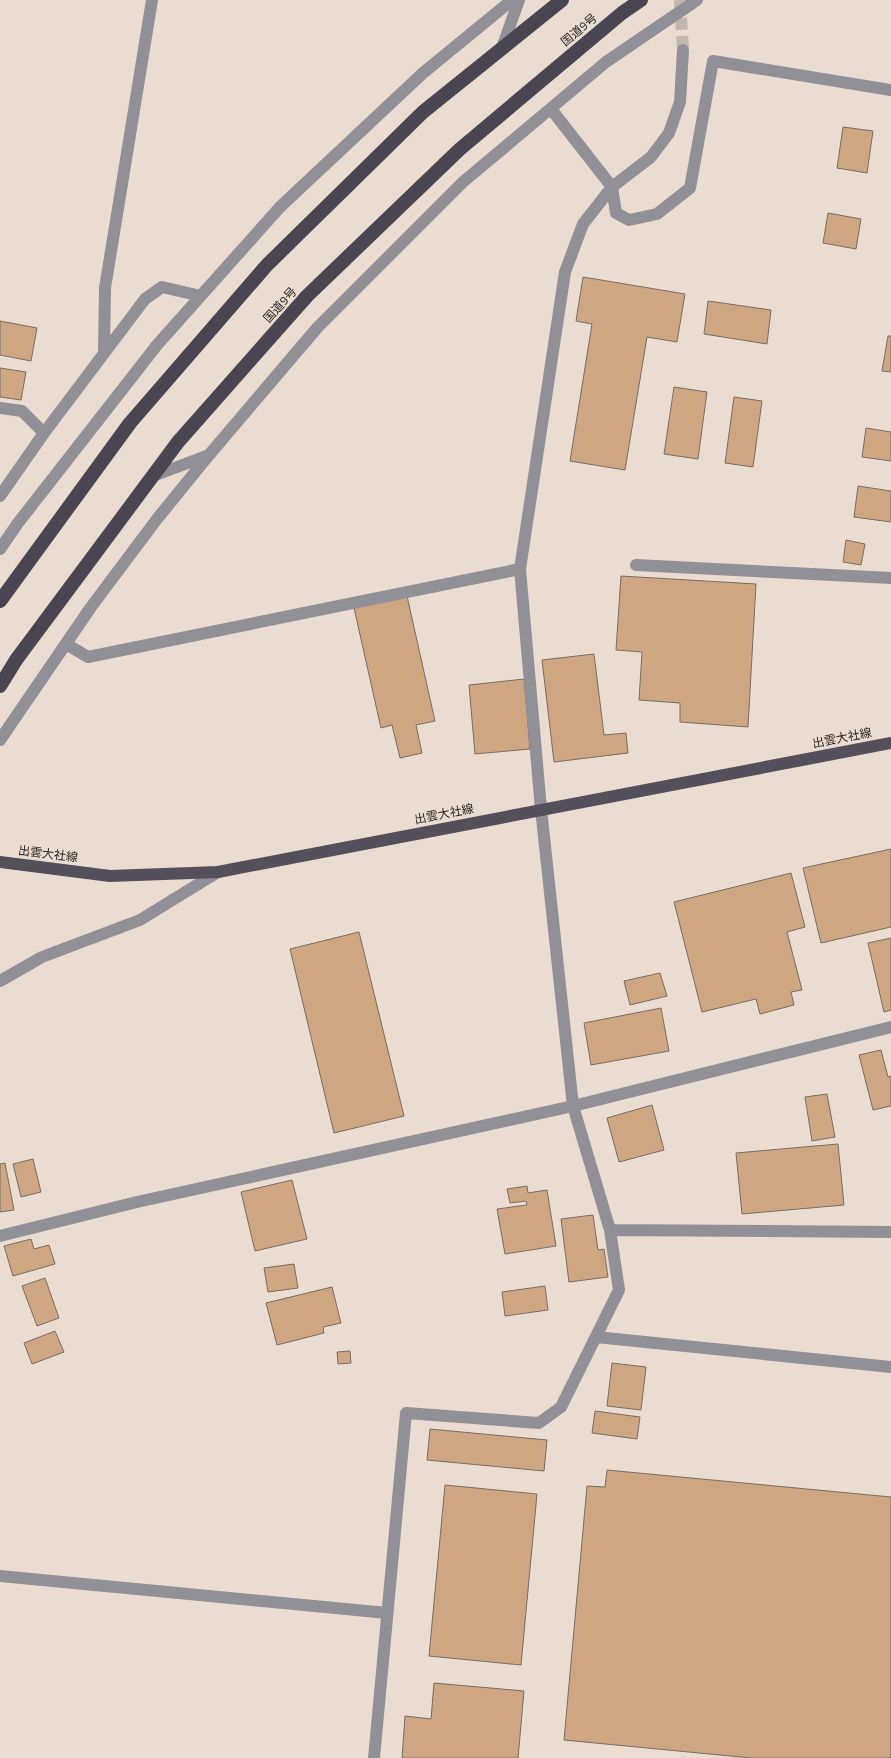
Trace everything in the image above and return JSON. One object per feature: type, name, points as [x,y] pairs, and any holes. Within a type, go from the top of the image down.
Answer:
[{"type":"highway","points":[[0,601],[130,423],[267,265],[423,112],[562,0]]},
{"type":"highway","name":"国道9号","points":[[0,686],[16,660],[178,442],[307,296],[460,149],[622,12],[641,0]]},
{"type":"main road","name":"出雲大社線","points":[[0,862],[110,876],[218,872],[891,743]]},
{"type":"street","points":[[104,353],[105,288],[152,0]]},
{"type":"street","points":[[0,549],[18,523],[157,345],[280,207],[423,72],[512,0]]},
{"type":"street","points":[[502,48],[519,0]]},
{"type":"street","points":[[0,740],[91,607],[158,519],[316,328],[464,182],[606,62],[693,1]]},
{"type":"street","points":[[374,1758],[406,1413],[539,1423],[561,1408],[619,1290],[610,1230],[573,1106],[541,809],[520,569],[565,272],[583,224],[612,187],[651,157],[669,133],[680,102],[683,50]]},
{"type":"street","points":[[551,109],[612,187],[616,213],[629,220],[657,214],[690,188],[713,61],[891,90]]},
{"type":"street","points":[[0,496],[44,433],[145,299],[162,287],[200,296]]},
{"type":"street","points":[[0,408],[22,412],[44,433]]},
{"type":"street","points":[[152,476],[209,455]]},
{"type":"street","points":[[636,565],[891,578]]},
{"type":"street","points":[[66,644],[88,657],[520,569]]},
{"type":"street","points":[[0,981],[42,957],[140,920],[218,872]]},
{"type":"street","points":[[0,1236],[137,1202],[573,1106],[891,1028]]},
{"type":"street","points":[[610,1230],[891,1232]]},
{"type":"street","points":[[596,1337],[891,1367]]},
{"type":"street","points":[[0,1576],[387,1613]]},
{"type":"building","points":[[843,127],[873,131],[867,173],[837,168]]},
{"type":"building","points":[[828,213],[861,219],[856,249],[823,243]]},
{"type":"building","points":[[583,277],[685,294],[677,342],[647,337],[625,470],[570,461],[592,324],[576,321]]},
{"type":"building","points":[[708,301],[771,310],[767,344],[704,334]]},
{"type":"building","points":[[0,321],[37,328],[31,361],[0,355]]},
{"type":"building","points":[[888,336],[891,336],[891,372],[882,371]]},
{"type":"building","points":[[0,368],[26,372],[21,400],[0,397]]},
{"type":"building","points":[[674,387],[707,392],[698,459],[664,454]]},
{"type":"building","points":[[734,397],[762,401],[753,467],[725,463]]},
{"type":"building","points":[[866,428],[891,432],[891,461],[862,457]]},
{"type":"building","points":[[858,486],[891,491],[891,522],[854,517]]},
{"type":"building","points":[[846,540],[865,544],[861,565],[843,562]]},
{"type":"building","points":[[621,576],[756,584],[748,727],[680,722],[680,703],[639,700],[642,652],[616,650]]},
{"type":"building","points":[[407,596],[435,721],[416,725],[422,753],[400,758],[392,725],[381,728],[354,608]]},
{"type":"building","points":[[594,654],[604,735],[626,733],[628,753],[554,762],[542,660]]},
{"type":"building","points":[[524,679],[530,749],[475,754],[469,685]]},
{"type":"building","points":[[891,849],[891,927],[821,943],[803,868]]},
{"type":"building","points":[[791,873],[805,927],[787,932],[802,990],[791,992],[794,1005],[760,1014],[756,999],[702,1012],[674,902]]},
{"type":"building","points":[[359,932],[404,1116],[334,1133],[290,949]]},
{"type":"building","points":[[891,938],[891,1010],[884,1012],[868,943]]},
{"type":"building","points":[[660,973],[667,996],[630,1005],[624,981]]},
{"type":"building","points":[[661,1008],[669,1051],[591,1065],[584,1023]]},
{"type":"building","points":[[881,1050],[888,1077],[891,1076],[891,1106],[873,1110],[859,1055]]},
{"type":"building","points":[[827,1094],[835,1137],[812,1141],[805,1097]]},
{"type":"building","points":[[652,1105],[664,1150],[619,1162],[607,1118]]},
{"type":"building","points":[[838,1144],[844,1205],[742,1214],[736,1153]]},
{"type":"building","points":[[33,1159],[41,1192],[21,1197],[13,1164]]},
{"type":"building","points":[[5,1163],[14,1210],[0,1212],[0,1164]]},
{"type":"building","points":[[292,1180],[307,1239],[255,1251],[241,1192]]},
{"type":"building","points":[[527,1186],[528,1193],[547,1190],[556,1246],[505,1254],[497,1209],[527,1205],[526,1201],[510,1203],[507,1189]]},
{"type":"building","points":[[593,1215],[598,1250],[604,1249],[608,1277],[569,1282],[561,1219]]},
{"type":"building","points":[[31,1239],[34,1249],[49,1245],[55,1264],[13,1276],[4,1246]]},
{"type":"building","points":[[294,1264],[298,1288],[268,1292],[264,1268]]},
{"type":"building","points":[[45,1278],[59,1318],[37,1326],[22,1286]]},
{"type":"building","points":[[545,1286],[548,1310],[505,1316],[502,1292]]},
{"type":"building","points":[[332,1287],[341,1323],[323,1327],[324,1333],[277,1345],[266,1303]]},
{"type":"building","points":[[55,1331],[64,1352],[32,1364],[24,1343]]},
{"type":"building","points":[[350,1351],[351,1363],[338,1364],[337,1352]]},
{"type":"building","points":[[612,1363],[646,1367],[641,1410],[607,1406]]},
{"type":"building","points":[[595,1411],[640,1417],[637,1439],[592,1433]]},
{"type":"building","points":[[430,1429],[547,1440],[544,1471],[427,1460]]},
{"type":"building","points":[[607,1470],[891,1497],[891,1758],[751,1758],[564,1740],[587,1486],[605,1487]]},
{"type":"building","points":[[445,1485],[537,1494],[521,1665],[429,1656]]},
{"type":"building","points":[[434,1683],[524,1691],[518,1758],[402,1758],[405,1716],[431,1719]]},
{"type":"tunnel","points":[[680,0],[683,50]]}]
